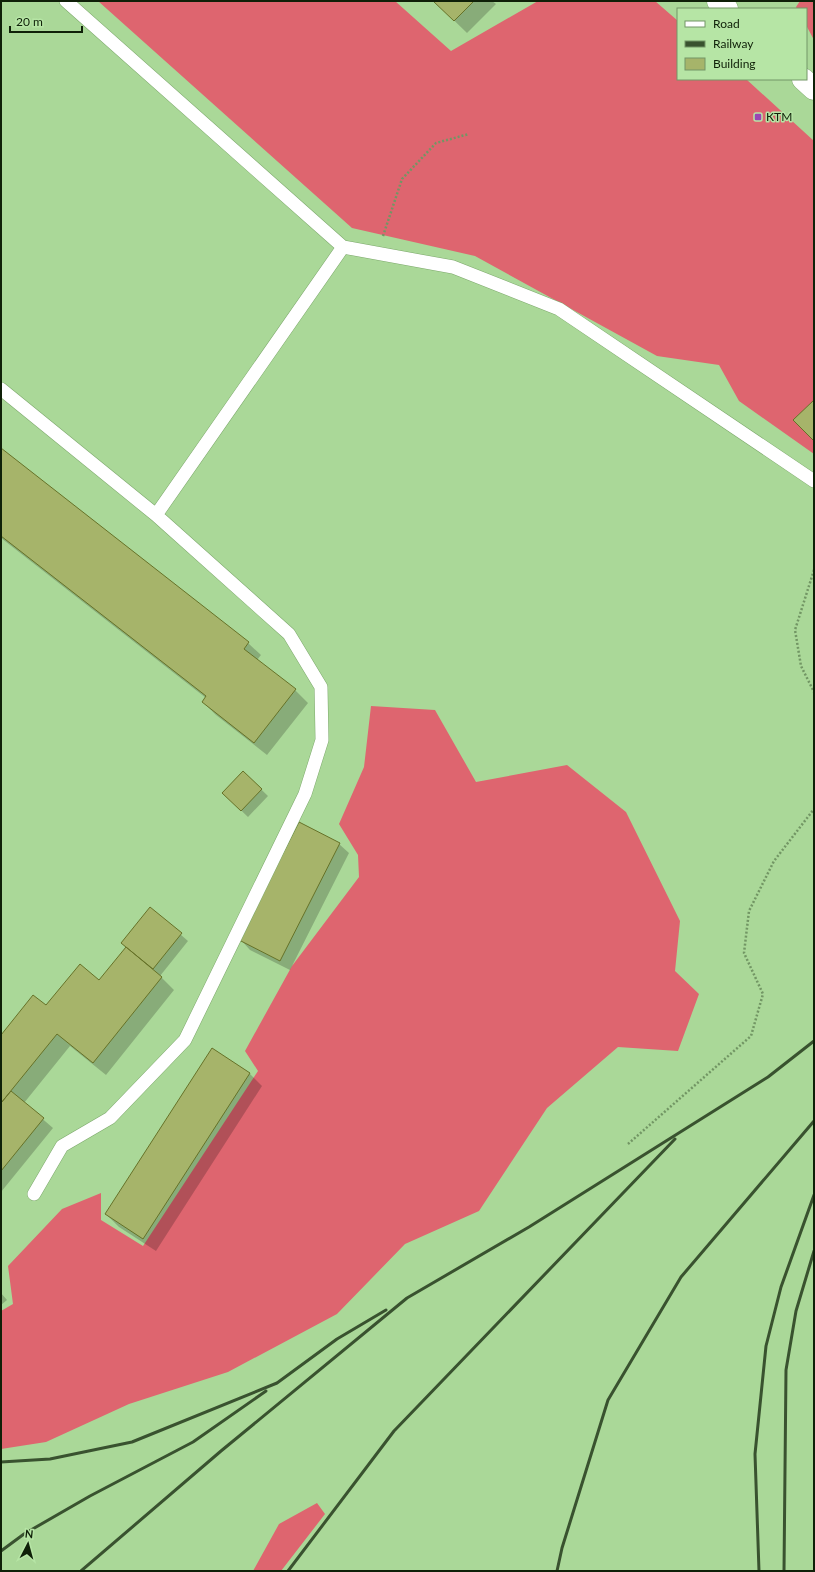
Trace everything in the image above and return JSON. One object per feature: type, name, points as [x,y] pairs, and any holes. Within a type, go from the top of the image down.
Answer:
[{"type":"main road","points":[[718,1],[726,8]]},
{"type":"main road","points":[[804,80],[814,89]]},
{"type":"lane","points":[[66,1],[342,247],[453,267],[559,309],[814,481]]},
{"type":"lane","points":[[156,515],[342,247]]},
{"type":"lane","points":[[1,389],[156,515],[289,634],[321,687],[322,740],[305,794],[185,1040],[110,1118],[62,1146],[34,1194]]},
{"type":"path","points":[[378,253],[402,179],[436,143],[469,134]]},
{"type":"path","points":[[814,570],[795,630],[801,666],[814,692]]},
{"type":"path","points":[[628,1144],[752,1036],[763,994],[744,953],[749,911],[774,861],[814,809]]},
{"type":"shaded area","points":[[98,1],[395,1],[451,51],[538,1],[655,1],[677,20],[677,80],[747,80],[814,141],[814,454],[739,401],[719,365],[657,356],[475,256],[352,228]]},
{"type":"shaded area","points":[[800,1],[814,1],[814,40],[807,27],[807,8],[796,7]]},
{"type":"shaded area","points":[[371,706],[435,710],[476,782],[567,765],[626,812],[680,921],[675,971],[699,994],[678,1051],[618,1047],[547,1108],[479,1211],[405,1244],[337,1314],[228,1372],[129,1404],[46,1442],[1,1449],[1,1311],[13,1304],[8,1266],[62,1209],[101,1193],[101,1220],[143,1246],[258,1071],[245,1051],[292,966],[359,877],[358,855],[339,824],[364,767]]},
{"type":"shaded area","points":[[317,1503],[325,1514],[281,1571],[253,1571],[279,1524]]},
{"type":"building","points":[[433,1],[474,1],[454,21]]},
{"type":"building","points":[[814,400],[814,441],[793,420]]},
{"type":"building","points":[[1,448],[249,642],[244,649],[296,689],[254,743],[202,702],[206,696],[1,536]]},
{"type":"building","points":[[243,771],[262,789],[241,811],[222,793]]},
{"type":"building","points":[[299,822],[340,843],[280,961],[239,940]]},
{"type":"building","points":[[150,907],[182,933],[153,969],[121,943]]},
{"type":"building","points":[[126,947],[162,977],[93,1063],[57,1034],[1,1103],[1,1035],[33,995],[46,1005],[80,964],[99,980]]},
{"type":"building","points":[[212,1048],[250,1073],[143,1239],[105,1214]]},
{"type":"building","points":[[11,1091],[44,1118],[1,1171],[1,1103]]},
{"type":"railway","points":[[81,1571],[221,1451],[407,1298],[529,1227],[768,1077],[814,1041]]},
{"type":"railway","points":[[557,1571],[562,1548],[608,1400],[681,1277],[814,1121]]},
{"type":"railway","points":[[288,1571],[394,1431],[675,1139]]},
{"type":"railway","points":[[759,1571],[755,1454],[766,1346],[781,1287],[814,1195]]},
{"type":"railway","points":[[784,1571],[786,1370],[796,1311],[814,1251]]},
{"type":"railway","points":[[1,1462],[50,1459],[132,1442],[277,1383],[337,1339],[386,1310]]},
{"type":"railway","points":[[1,1551],[24,1534],[90,1496],[193,1442],[266,1391]]},
{"type":"place","name":"КТМ","points":[[758,117]]}]
